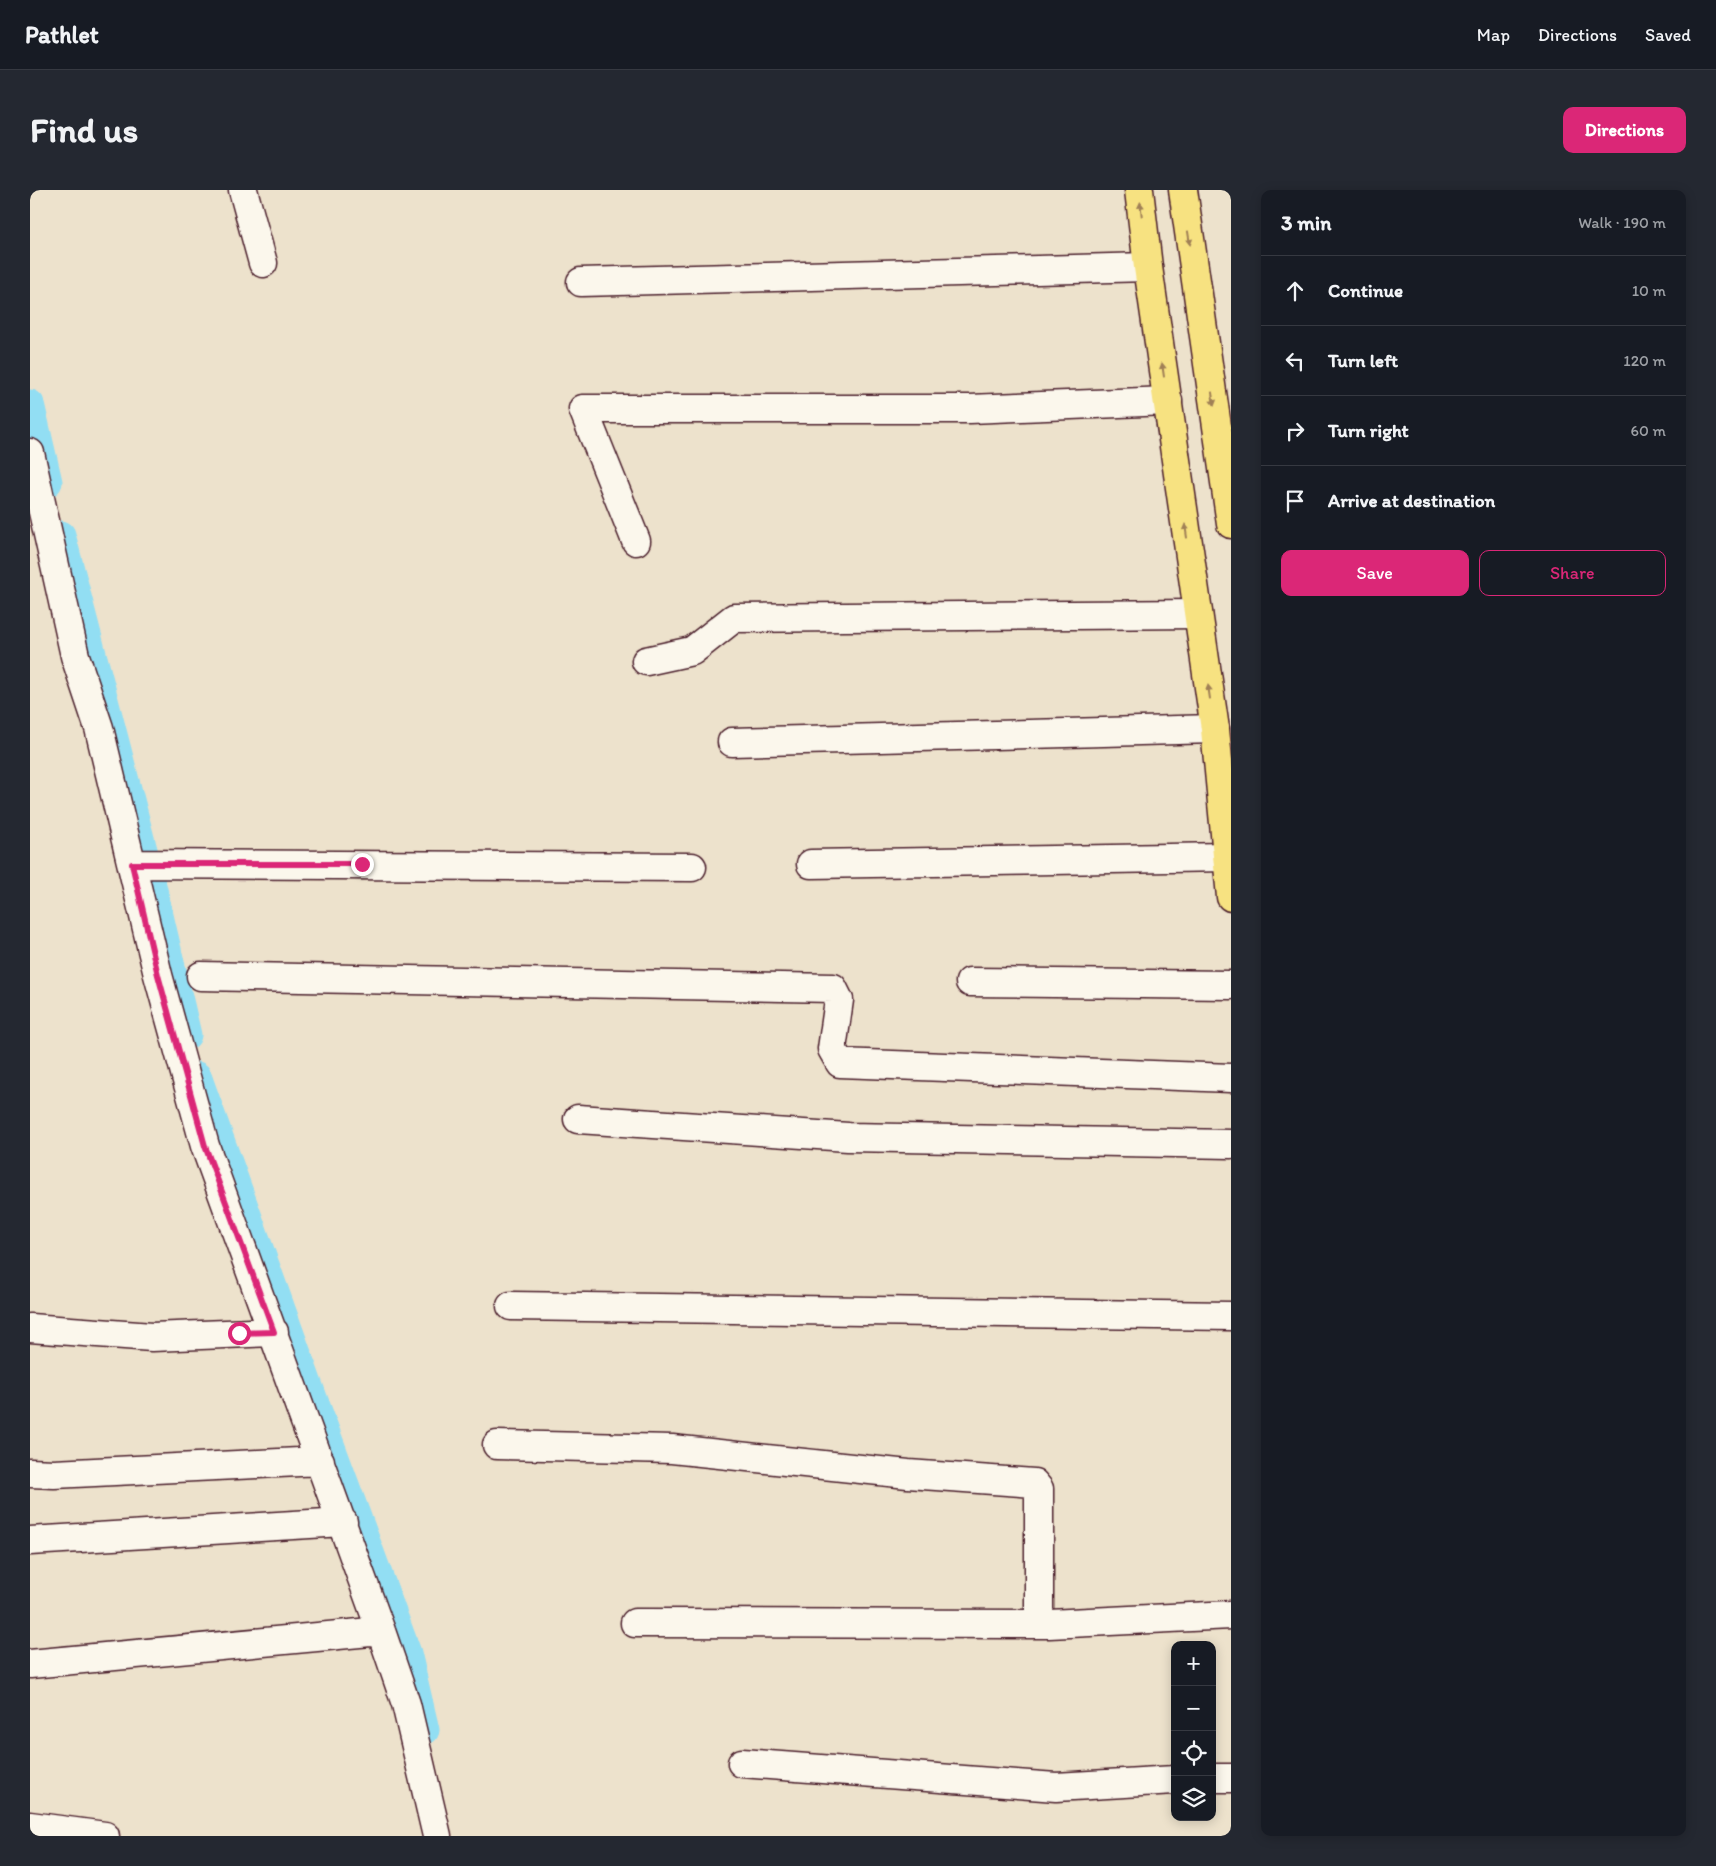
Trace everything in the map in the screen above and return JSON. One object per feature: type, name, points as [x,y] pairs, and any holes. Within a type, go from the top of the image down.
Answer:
[{"type":"highway","points":[[1139,190],[1148,267],[1215,729],[1231,897]]},
{"type":"highway","points":[[1183,190],[1231,524]]},
{"type":"street","points":[[243,190],[263,263]]},
{"type":"street","points":[[581,282],[1148,267]]},
{"type":"street","points":[[636,541],[583,409],[970,409],[1168,401]]},
{"type":"street","points":[[30,453],[75,656],[99,728],[136,864],[158,975],[205,1146],[343,1522],[406,1704],[437,1836]]},
{"type":"street","points":[[646,661],[692,651],[734,618],[1198,614]]},
{"type":"street","points":[[732,742],[1215,729]]},
{"type":"street","points":[[811,864],[1227,857]]},
{"type":"street","points":[[136,864],[692,867]]},
{"type":"street","points":[[201,976],[833,988],[839,1000],[832,1049],[840,1063],[1231,1078]]},
{"type":"street","points":[[970,982],[1231,985]]},
{"type":"street","points":[[578,1119],[848,1137],[1231,1144]]},
{"type":"street","points":[[511,1306],[1231,1316]]},
{"type":"street","points":[[30,1328],[152,1337],[274,1332]]},
{"type":"street","points":[[497,1445],[672,1449],[908,1474],[1034,1483],[1039,1489],[1039,1624]]},
{"type":"street","points":[[30,1473],[320,1461]]},
{"type":"street","points":[[30,1541],[343,1522]]},
{"type":"street","points":[[635,1623],[1039,1624],[1231,1615]]},
{"type":"street","points":[[30,1664],[381,1631]]},
{"type":"street","points":[[742,1763],[1056,1787],[1171,1780]]},
{"type":"street","points":[[1216,1778],[1231,1778]]},
{"type":"street","points":[[30,1826],[105,1836]]},
{"type":"waterway","points":[[30,404],[48,482]]},
{"type":"waterway","points":[[61,535],[150,877],[187,1035]]},
{"type":"waterway","points":[[197,1076],[407,1653],[425,1730]]},
{"type":"route","points":[[239,1333],[274,1332],[205,1146],[158,975],[132,864],[362,864]]}]
